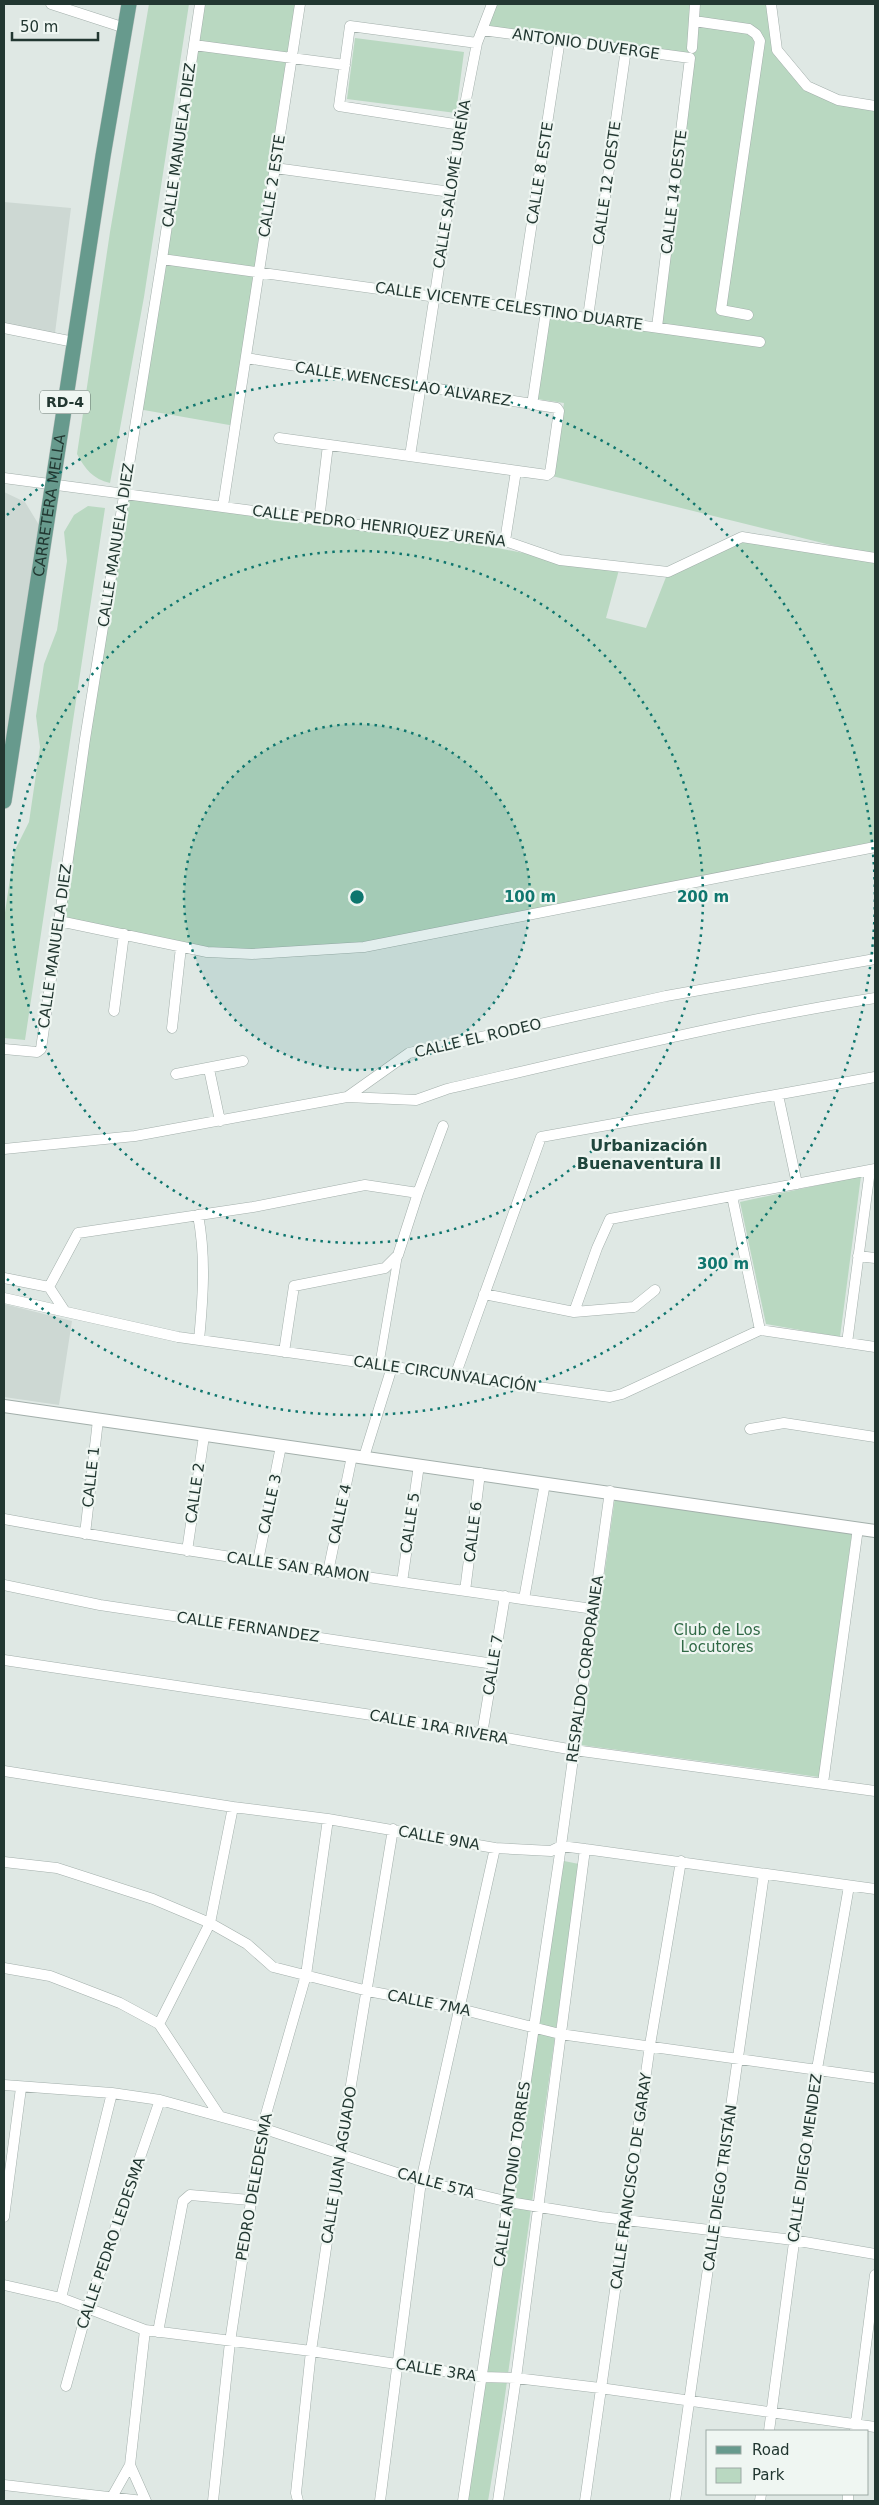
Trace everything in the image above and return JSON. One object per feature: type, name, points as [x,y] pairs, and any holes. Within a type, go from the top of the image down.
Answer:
[{"type":"main road","name":"CARRETERA MELLA","points":[[4,801],[74,342],[129,4]]},
{"type":"street","points":[[51,4],[125,28]]},
{"type":"street","name":"CALLE MANUELA DIEZ","points":[[4,1048],[37,1052],[41,1049],[124,492],[162,259],[200,4]]},
{"type":"street","name":"CALLE 2 ESTE","points":[[223,506],[300,4]]},
{"type":"street","name":"CALLE SALOMÉ UREÑA","points":[[410,456],[461,125],[477,43],[492,4]]},
{"type":"street","name":"CALLE 14 OESTE","points":[[657,327],[691,53],[695,4]]},
{"type":"street","points":[[771,4],[777,50],[807,86],[838,100],[875,106]]},
{"type":"street","points":[[694,21],[749,30],[756,34],[760,41],[722,310],[748,315]]},
{"type":"street","points":[[461,125],[339,106],[350,26],[477,43]]},
{"type":"street","name":"ANTONIO DUVERGE","points":[[482,30],[626,49],[691,53]]},
{"type":"street","name":"CALLE 8 ESTE","points":[[519,307],[560,40]]},
{"type":"street","points":[[194,45],[345,65]]},
{"type":"street","name":"CALLE 12 OESTE","points":[[588,317],[626,49]]},
{"type":"street","points":[[275,168],[451,192]]},
{"type":"street","points":[[162,259],[259,271]]},
{"type":"street","name":"CALLE VICENTE CELESTINO DUARTE","points":[[259,271],[760,342]]},
{"type":"street","points":[[532,404],[546,311]]},
{"type":"street","points":[[4,328],[74,342]]},
{"type":"street","name":"CALLE WENCESLAO ALVAREZ","points":[[246,358],[559,410],[549,474],[516,471]]},
{"type":"street","points":[[279,438],[516,471],[505,541]]},
{"type":"street","points":[[319,520],[328,445]]},
{"type":"street","name":"CALLE PEDRO HENRIQUEZ UREÑA","points":[[4,478],[124,492],[319,520],[505,541],[560,560],[668,572],[742,537],[875,558]]},
{"type":"street","points":[[59,921],[207,952],[252,954],[364,947],[875,847]]},
{"type":"street","points":[[114,1011],[124,934]]},
{"type":"street","points":[[172,1028],[181,947]]},
{"type":"street","name":"CALLE EL RODEO","points":[[4,1149],[135,1136],[347,1097],[410,1053],[666,996],[875,960]]},
{"type":"street","points":[[347,1097],[416,1100],[448,1089],[646,1043],[763,1018],[875,998]]},
{"type":"street","points":[[176,1074],[210,1069],[243,1061]]},
{"type":"street","points":[[210,1069],[220,1121]]},
{"type":"street","points":[[455,1376],[541,1137],[875,1077]]},
{"type":"street","points":[[778,1095],[797,1184]]},
{"type":"street","points":[[379,1366],[398,1254],[443,1126]]},
{"type":"street","points":[[574,1312],[597,1248],[610,1219],[873,1169],[858,1256],[847,1343]]},
{"type":"street","points":[[49,1287],[78,1234],[198,1215],[364,1185],[418,1194]]},
{"type":"street","points":[[732,1196],[760,1330],[875,1347]]},
{"type":"street","points":[[198,1215],[203,1239],[204,1281],[199,1340]]},
{"type":"street","points":[[284,1352],[294,1286],[385,1268],[398,1254]]},
{"type":"street","points":[[858,1256],[875,1258]]},
{"type":"street","points":[[4,1278],[49,1287],[64,1310]]},
{"type":"street","points":[[484,1294],[574,1312],[634,1307],[655,1290]]},
{"type":"street","name":"CALLE CIRCUNVALACIÓN","points":[[4,1298],[199,1340],[379,1366],[616,1396],[760,1330]]},
{"type":"street","name":"CALLE 4","points":[[328,1572],[358,1456],[392,1367]]},
{"type":"street","points":[[4,1406],[875,1531]]},
{"type":"street","name":"CALLE 1","points":[[85,1534],[98,1420]]},
{"type":"street","points":[[750,1429],[784,1423],[875,1437]]},
{"type":"street","name":"CALLE 2","points":[[187,1550],[204,1436]]},
{"type":"street","name":"CALLE 3","points":[[258,1561],[281,1446]]},
{"type":"street","name":"CALLE 5","points":[[402,1582],[419,1465]]},
{"type":"street","name":"CALLE 6","points":[[465,1591],[480,1473]]},
{"type":"street","points":[[524,1599],[545,1483]]},
{"type":"street","name":"RESPALDO CORPORANEA","points":[[561,1846],[610,1492]]},
{"type":"street","name":"CALLE SAN RAMON","points":[[4,1518],[85,1534],[328,1572],[593,1609]]},
{"type":"street","points":[[823,1783],[858,1528]]},
{"type":"street","name":"CALLE FERNANDEZ","points":[[4,1586],[100,1605],[494,1664]]},
{"type":"street","name":"CALLE 7","points":[[482,1734],[505,1596]]},
{"type":"street","name":"CALLE 1RA RIVERA","points":[[4,1660],[405,1720],[574,1750],[875,1791]]},
{"type":"street","name":"CALLE 9NA","points":[[4,1771],[233,1807],[393,1829],[495,1848],[550,1851],[561,1846],[585,1848],[875,1889]]},
{"type":"street","points":[[159,2024],[210,1924],[233,1807]]},
{"type":"street","name":"PEDRO DELEDESMA","points":[[213,2501],[230,2342],[262,2128],[306,1976],[328,1819]]},
{"type":"street","name":"CALLE JUAN AGUADO","points":[[298,2501],[296,2493],[311,2351],[340,2152],[368,1991],[393,1829]]},
{"type":"street","name":"CALLE ANTONIO TORRES","points":[[463,2501],[561,1846]]},
{"type":"street","points":[[380,2501],[421,2181],[495,1848]]},
{"type":"street","points":[[498,2501],[516,2378],[585,1848]]},
{"type":"street","name":"CALLE FRANCISCO DE GARAY","points":[[585,2501],[650,2045],[681,1861]]},
{"type":"street","name":"CALLE 7MA","points":[[4,1862],[57,1868],[153,1899],[210,1924],[247,1944],[274,1967],[306,1976],[534,2026],[560,2034],[650,2045],[875,2078]]},
{"type":"street","name":"CALLE DIEGO TRISTÁN","points":[[674,2501],[690,2401],[764,1874]]},
{"type":"street","name":"CALLE DIEGO MENDEZ","points":[[769,2430],[817,2070],[849,1886]]},
{"type":"street","points":[[4,1968],[50,1976],[120,2003],[159,2024],[219,2115]]},
{"type":"street","name":"CALLE 5TA","points":[[4,2086],[112,2093],[160,2100],[219,2115],[340,2152],[421,2181],[537,2208],[714,2232],[793,2240],[875,2254]]},
{"type":"street","points":[[4,2217],[21,2088]]},
{"type":"street","points":[[61,2298],[112,2093]]},
{"type":"street","name":"CALLE PEDRO LEDESMA","points":[[66,2386],[88,2307],[160,2100]]},
{"type":"street","points":[[158,2332],[183,2201],[190,2195],[250,2200]]},
{"type":"street","points":[[855,2428],[875,2275]]},
{"type":"street","name":"CALLE 3RA","points":[[4,2285],[61,2298],[145,2330],[311,2351],[482,2378],[516,2378],[600,2388],[772,2413],[855,2428],[875,2427]]},
{"type":"street","points":[[112,2497],[130,2465],[145,2330]]},
{"type":"street","points":[[4,2485],[145,2501],[130,2465]]},
{"type":"shaded area","points":[[4,202],[71,208],[55,333],[4,326]]},
{"type":"shaded area","points":[[4,492],[25,502],[39,525],[4,763]]},
{"type":"shaded area","points":[[4,1304],[72,1321],[59,1405],[4,1397]]},
{"type":"green space","points":[[149,4],[189,4],[144,297],[110,483],[90,473],[77,454],[110,232]]},
{"type":"green space","points":[[199,4],[298,4],[235,426],[138,409]]},
{"type":"green space","points":[[492,4],[771,4],[777,50],[807,86],[875,106],[875,556],[552,476],[564,403],[530,398],[546,311],[657,326],[690,58],[482,30]]},
{"type":"green space","points":[[355,38],[464,52],[456,113],[347,99]]},
{"type":"green space","points":[[124,493],[419,533],[560,560],[620,566],[606,618],[646,628],[668,572],[742,537],[875,558],[875,847],[364,947],[207,952],[59,921]]},
{"type":"green space","points":[[88,506],[105,508],[25,1040],[4,1038],[4,919],[14,852],[29,822],[40,747],[36,716],[44,664],[57,630],[67,561],[64,532],[74,515]]},
{"type":"green space","points":[[861,1176],[840,1337],[766,1324],[740,1202]]},
{"type":"green space","name":"Club de Los Locutores","points":[[615,1497],[852,1533],[819,1777],[581,1745]]},
{"type":"green space","points":[[559,1860],[579,1864],[503,2410],[488,2501],[463,2501]]},
{"type":"district","name":"Urbanización Buenaventura II","points":[[649,1154]]}]
